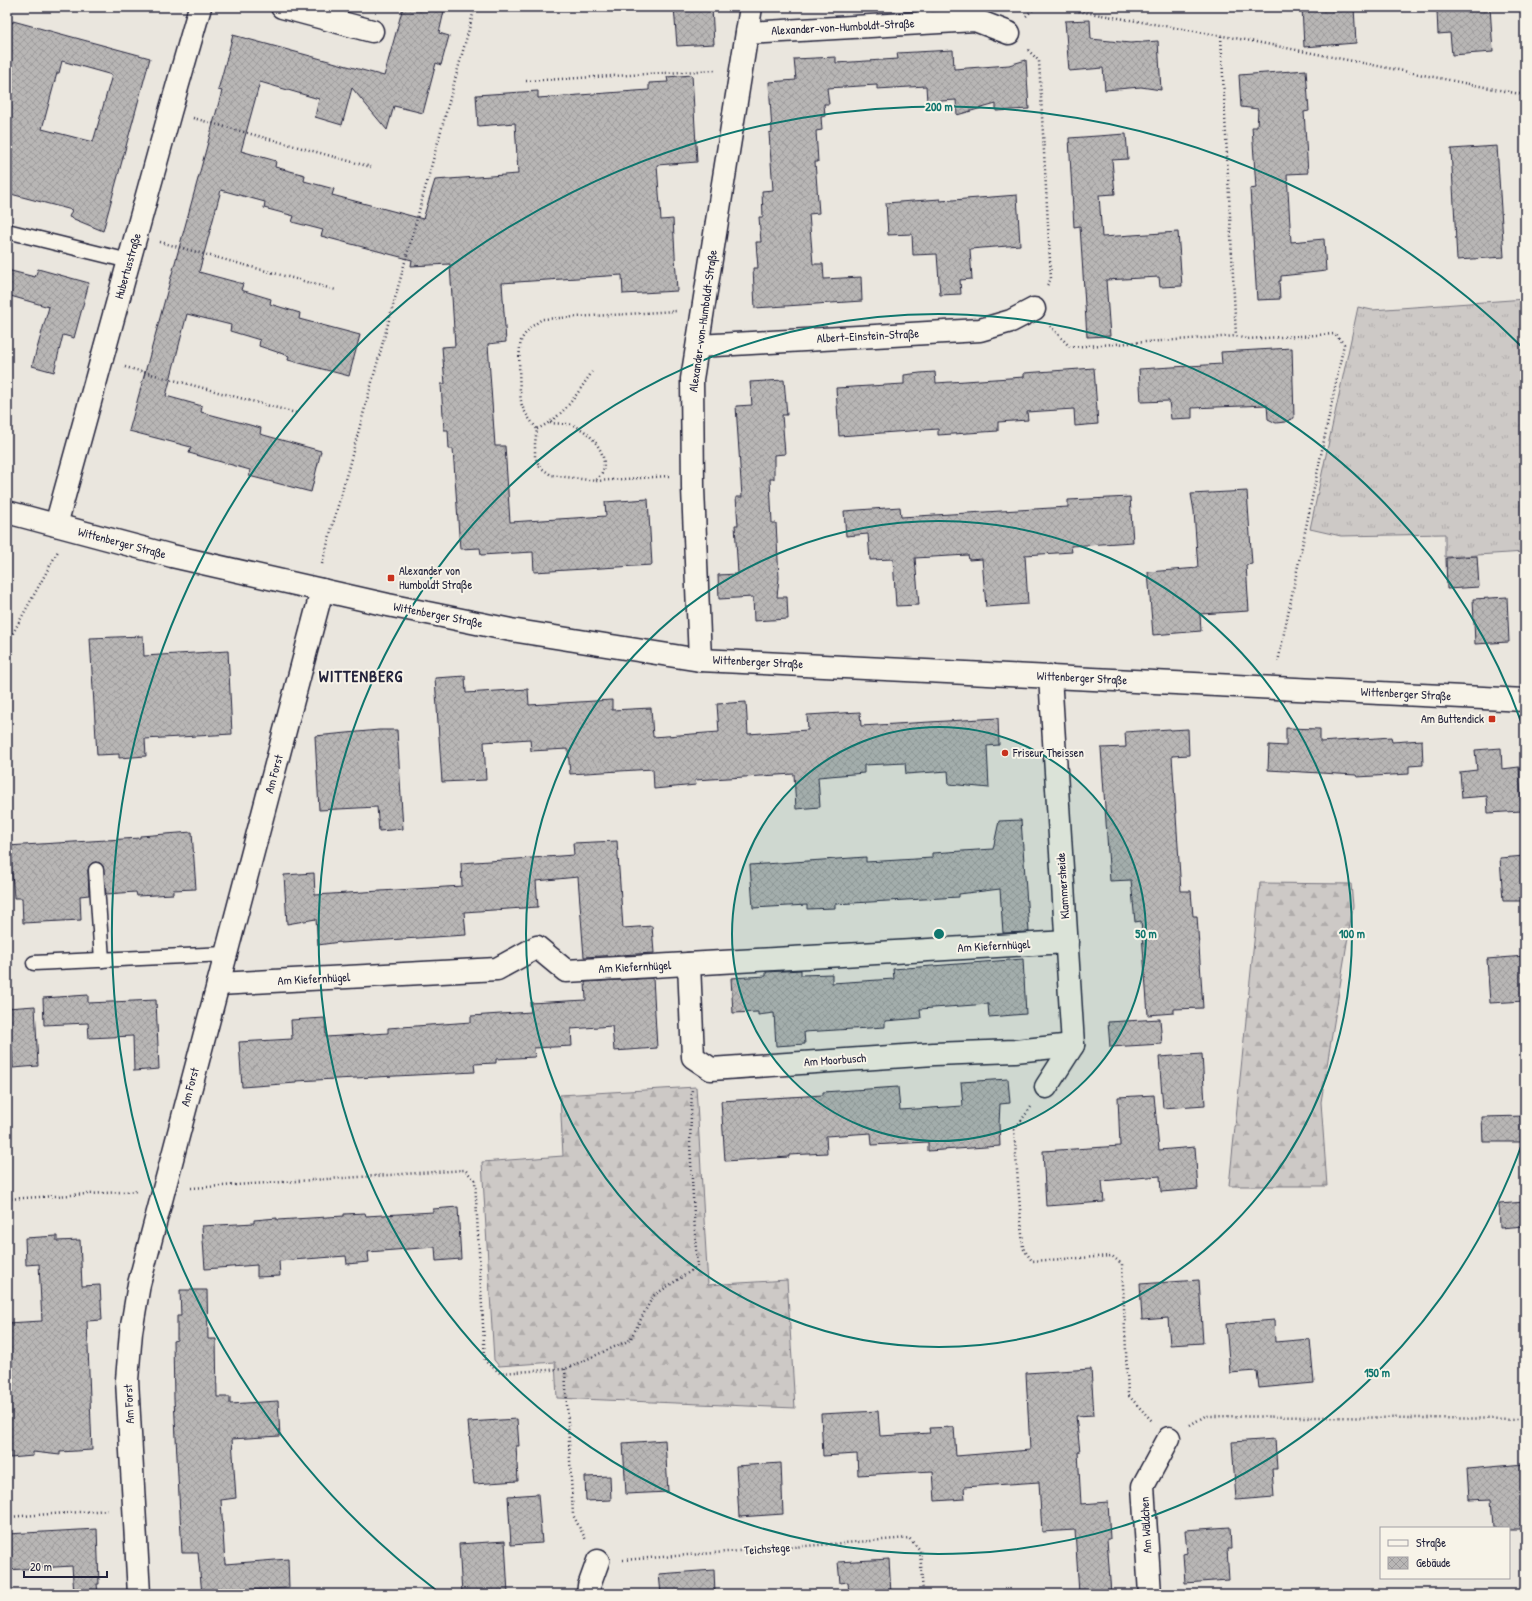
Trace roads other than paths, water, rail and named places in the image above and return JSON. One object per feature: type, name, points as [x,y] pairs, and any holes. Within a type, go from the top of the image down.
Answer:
[{"type":"street","name":"Hubertusstraße","points":[[63,527],[101,361],[200,7]]},
{"type":"street","points":[[282,7],[372,31]]},
{"type":"street","name":"Alexander-von-Humboldt-Straße","points":[[700,660],[692,474],[692,379],[751,7]]},
{"type":"street","name":"Alexander-von-Humboldt-Straße","points":[[747,33],[925,15],[975,20],[1009,33]]},
{"type":"street","name":"Albert-Einstein-Straße","points":[[698,346],[980,330],[1011,321],[1034,309]]},
{"type":"street","name":"Wittenberger Straße","points":[[7,512],[172,556],[318,589],[511,630],[700,660],[1525,700]]},
{"type":"street","name":"Am Forst","points":[[139,1594],[128,1380],[131,1332],[139,1284],[226,954],[318,589]]},
{"type":"street","name":"Klammersheide","points":[[1050,676],[1073,1045]]},
{"type":"street","name":"Am Kiefernhügel","points":[[218,984],[498,969],[538,947],[566,971],[1066,942]]},
{"type":"street","name":"Am Moorbusch","points":[[688,964],[693,1057],[711,1069],[934,1054],[1014,1051],[1073,1045]]},
{"type":"street","points":[[1046,1087],[1073,1045]]},
{"type":"street","name":"Am Wäldchen","points":[[1150,1594],[1143,1486],[1169,1438]]},
{"type":"street","points":[[588,1594],[589,1586],[598,1562]]},
{"type":"lane","points":[[7,231],[129,261]]},
{"type":"lane","points":[[96,870],[102,960]]},
{"type":"lane","points":[[34,963],[226,954]]},
{"type":"place","name":"Alexander von Humboldt Straße","points":[[391,578]]},
{"type":"place","name":"Am Buttendick","points":[[1492,719]]},
{"type":"place","name":"Friseur Theissen","points":[[1005,753]]},
{"type":"district","name":"WITTENBERG","points":[[361,676]]}]
